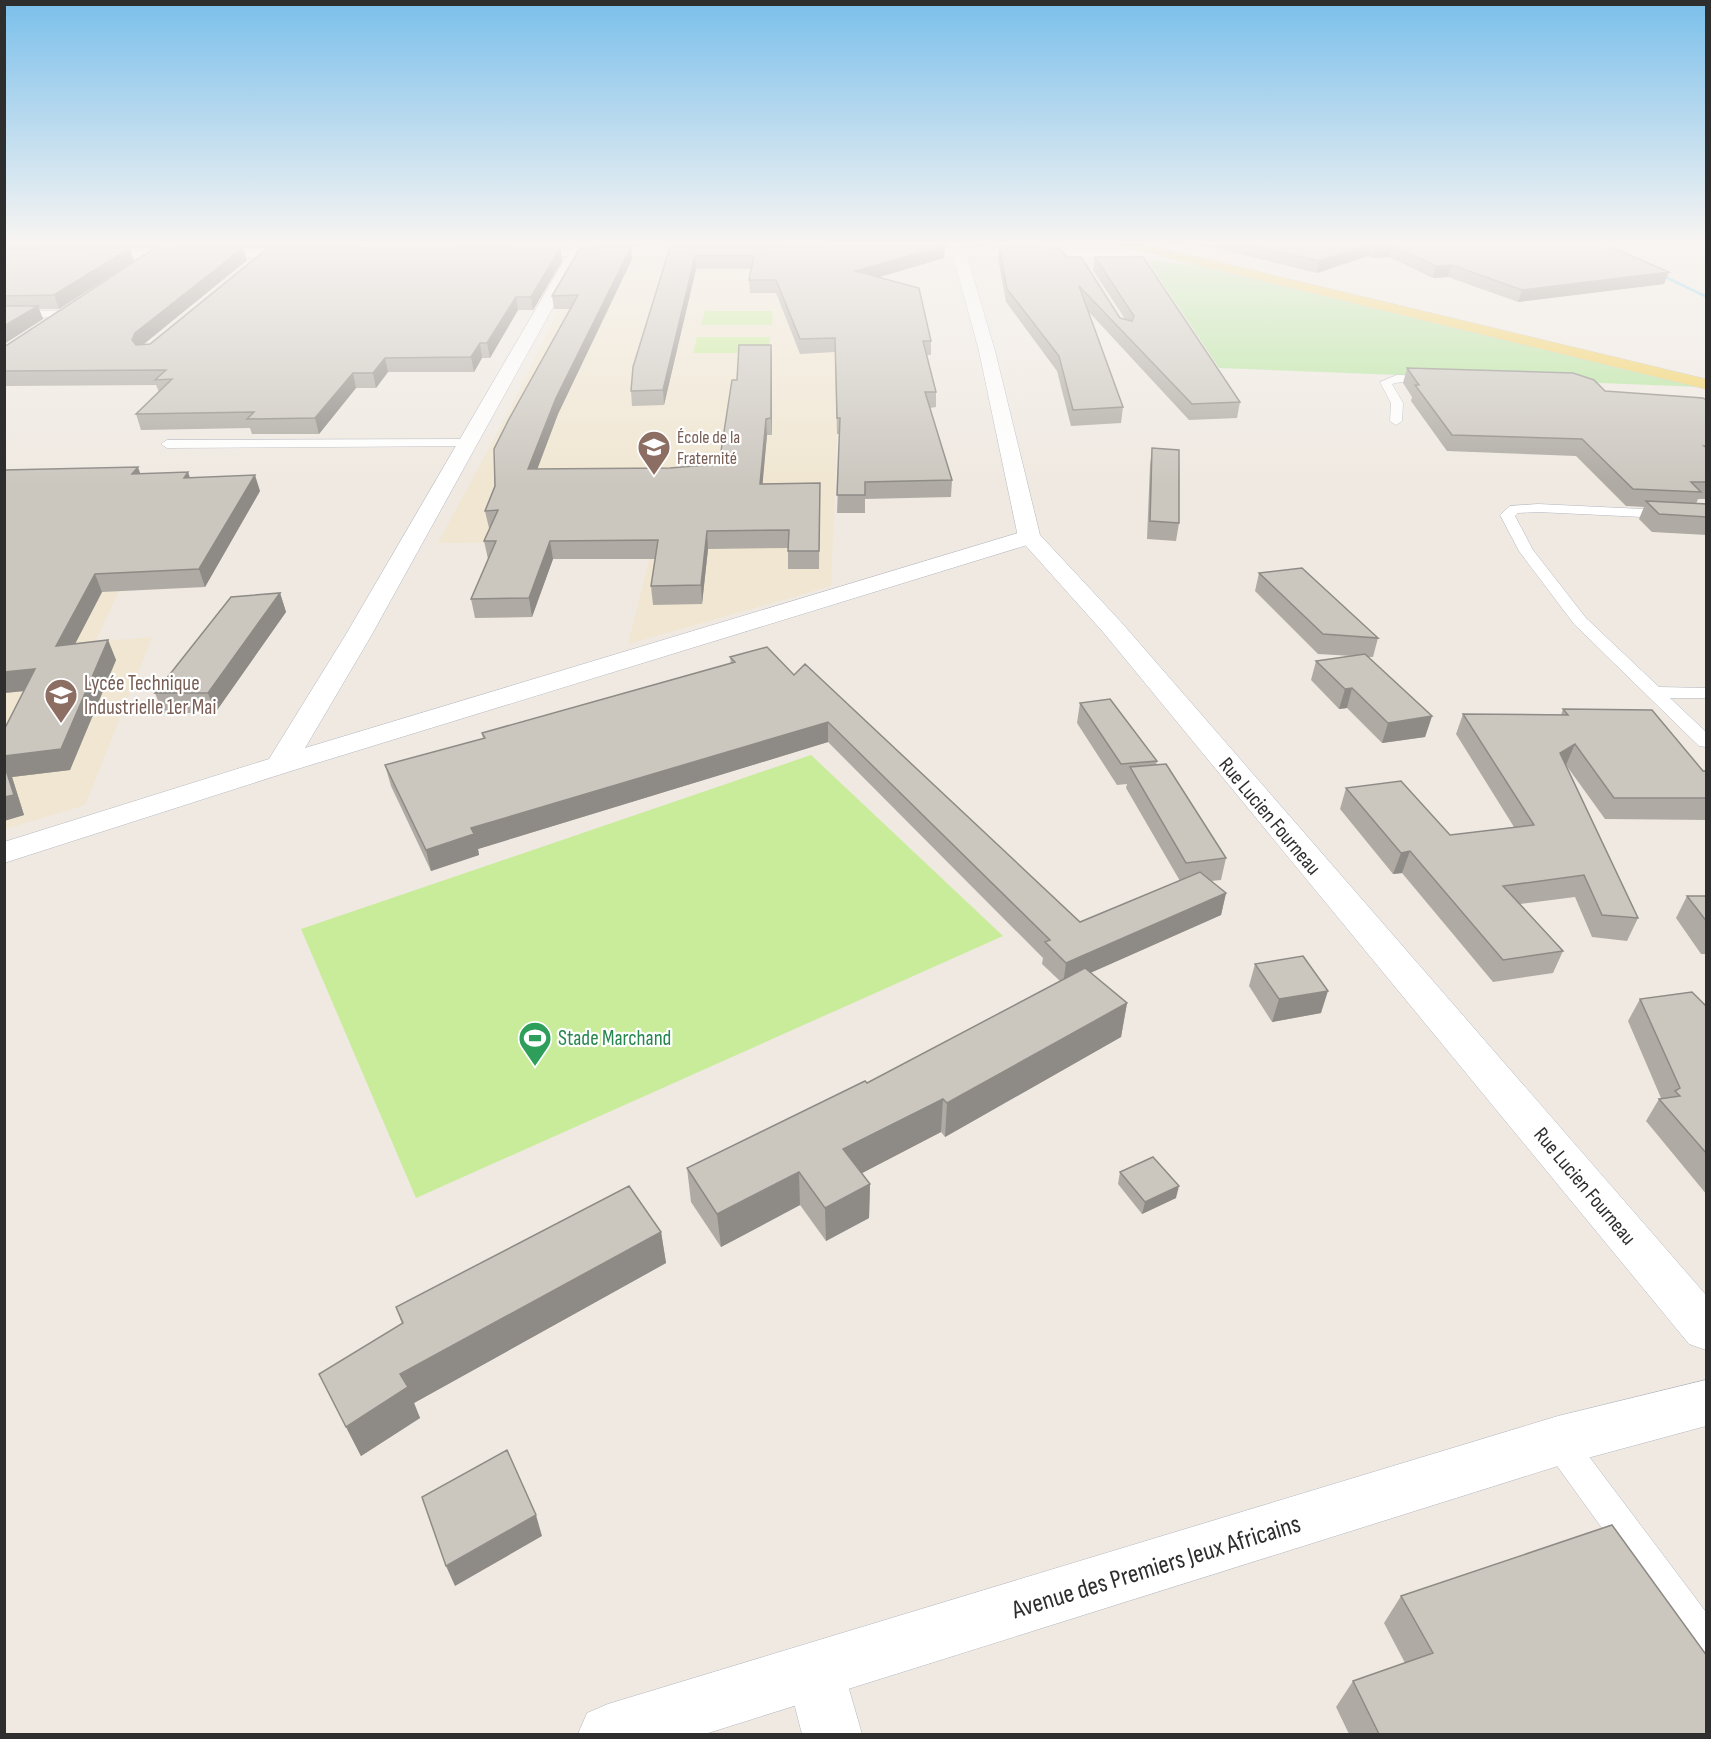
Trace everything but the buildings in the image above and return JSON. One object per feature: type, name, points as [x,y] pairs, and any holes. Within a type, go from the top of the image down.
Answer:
[{"type":"main road","points":[[1455,323],[1707,384]]},
{"type":"main road","points":[[1492,323],[1707,374]]},
{"type":"street","points":[[43,330],[53,323]]},
{"type":"street","points":[[280,765],[358,636],[537,323]]},
{"type":"street","name":"Rue Lucien Fourneau","points":[[979,323],[1029,537],[1112,627],[1707,1329]]},
{"type":"street","points":[[4,853],[280,765],[1029,537]]},
{"type":"street","name":"Avenue des Premiers Jeux Africains","points":[[608,1734],[815,1672],[1557,1441],[1707,1403]]},
{"type":"street","points":[[815,1672],[832,1734]]},
{"type":"lane","points":[[1396,421],[1397,402],[1386,382],[1397,378],[1440,379]]},
{"type":"lane","points":[[167,444],[469,443]]},
{"type":"lane","points":[[1707,516],[1538,508],[1515,509],[1507,515],[1526,551],[1580,621],[1707,742]]},
{"type":"lane","points":[[1654,692],[1707,693]]},
{"type":"lane","points":[[1557,1441],[1707,1641]]},
{"type":"shaded area","name":"École de la Fraternité","points":[[552,323],[838,323],[838,408],[831,586],[628,644],[654,541],[438,543],[509,411]]},
{"type":"shaded area","name":"Lycée Technique Industrielle 1er Mai","points":[[157,511],[95,642],[152,637],[85,805],[5,829],[5,512]]},
{"type":"green space","points":[[702,323],[772,323],[772,325],[701,325]]},
{"type":"green space","points":[[1189,323],[1436,323],[1701,387],[1219,368]]},
{"type":"green space","points":[[697,337],[770,337],[768,353],[693,353]]},
{"type":"green space","name":"Stade Marchand","points":[[811,755],[1003,936],[416,1198],[301,929]]},
{"type":"place","name":"École de la Fraternité","points":[[654,476]]},
{"type":"place","name":"Lycée Technique Industrielle 1er Mai","points":[[61,724]]},
{"type":"place","name":"Stade Marchand","points":[[535,1067]]}]
